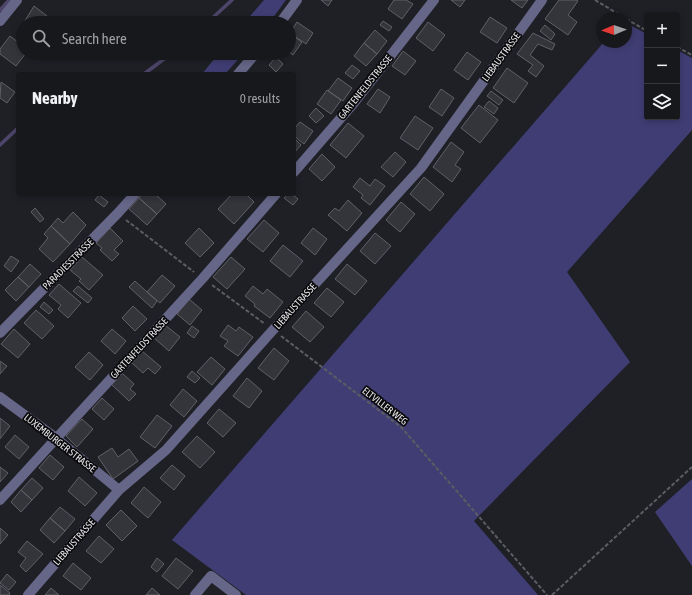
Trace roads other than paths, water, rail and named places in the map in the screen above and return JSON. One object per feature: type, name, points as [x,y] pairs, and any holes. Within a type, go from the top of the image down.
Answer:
[{"type":"street","points":[[0,21],[16,0]]},
{"type":"street","points":[[285,16],[297,0]]},
{"type":"street","name":"GARTENFELDSTRASSE","points":[[296,170],[353,104],[434,0]]},
{"type":"street","name":"LIEBAUSTRASSE","points":[[28,595],[119,490],[166,450],[421,168],[542,0]]},
{"type":"street","points":[[240,72],[250,60]]},
{"type":"street","name":"PARADIESSTRASSE","points":[[0,333],[133,196]]},
{"type":"street","name":"GARTENFELDSTRASSE","points":[[0,500],[203,278],[274,196]]},
{"type":"street","name":"LUXEMBURGER STRASSE","points":[[0,397],[56,438],[119,490]]},
{"type":"street","points":[[196,595],[211,576],[236,595]]},
{"type":"waterway","points":[[0,10],[9,0]]},
{"type":"waterway","points":[[215,16],[232,0]]},
{"type":"waterway","points":[[147,72],[163,60]]},
{"type":"waterway","points":[[0,145],[16,130]]}]
